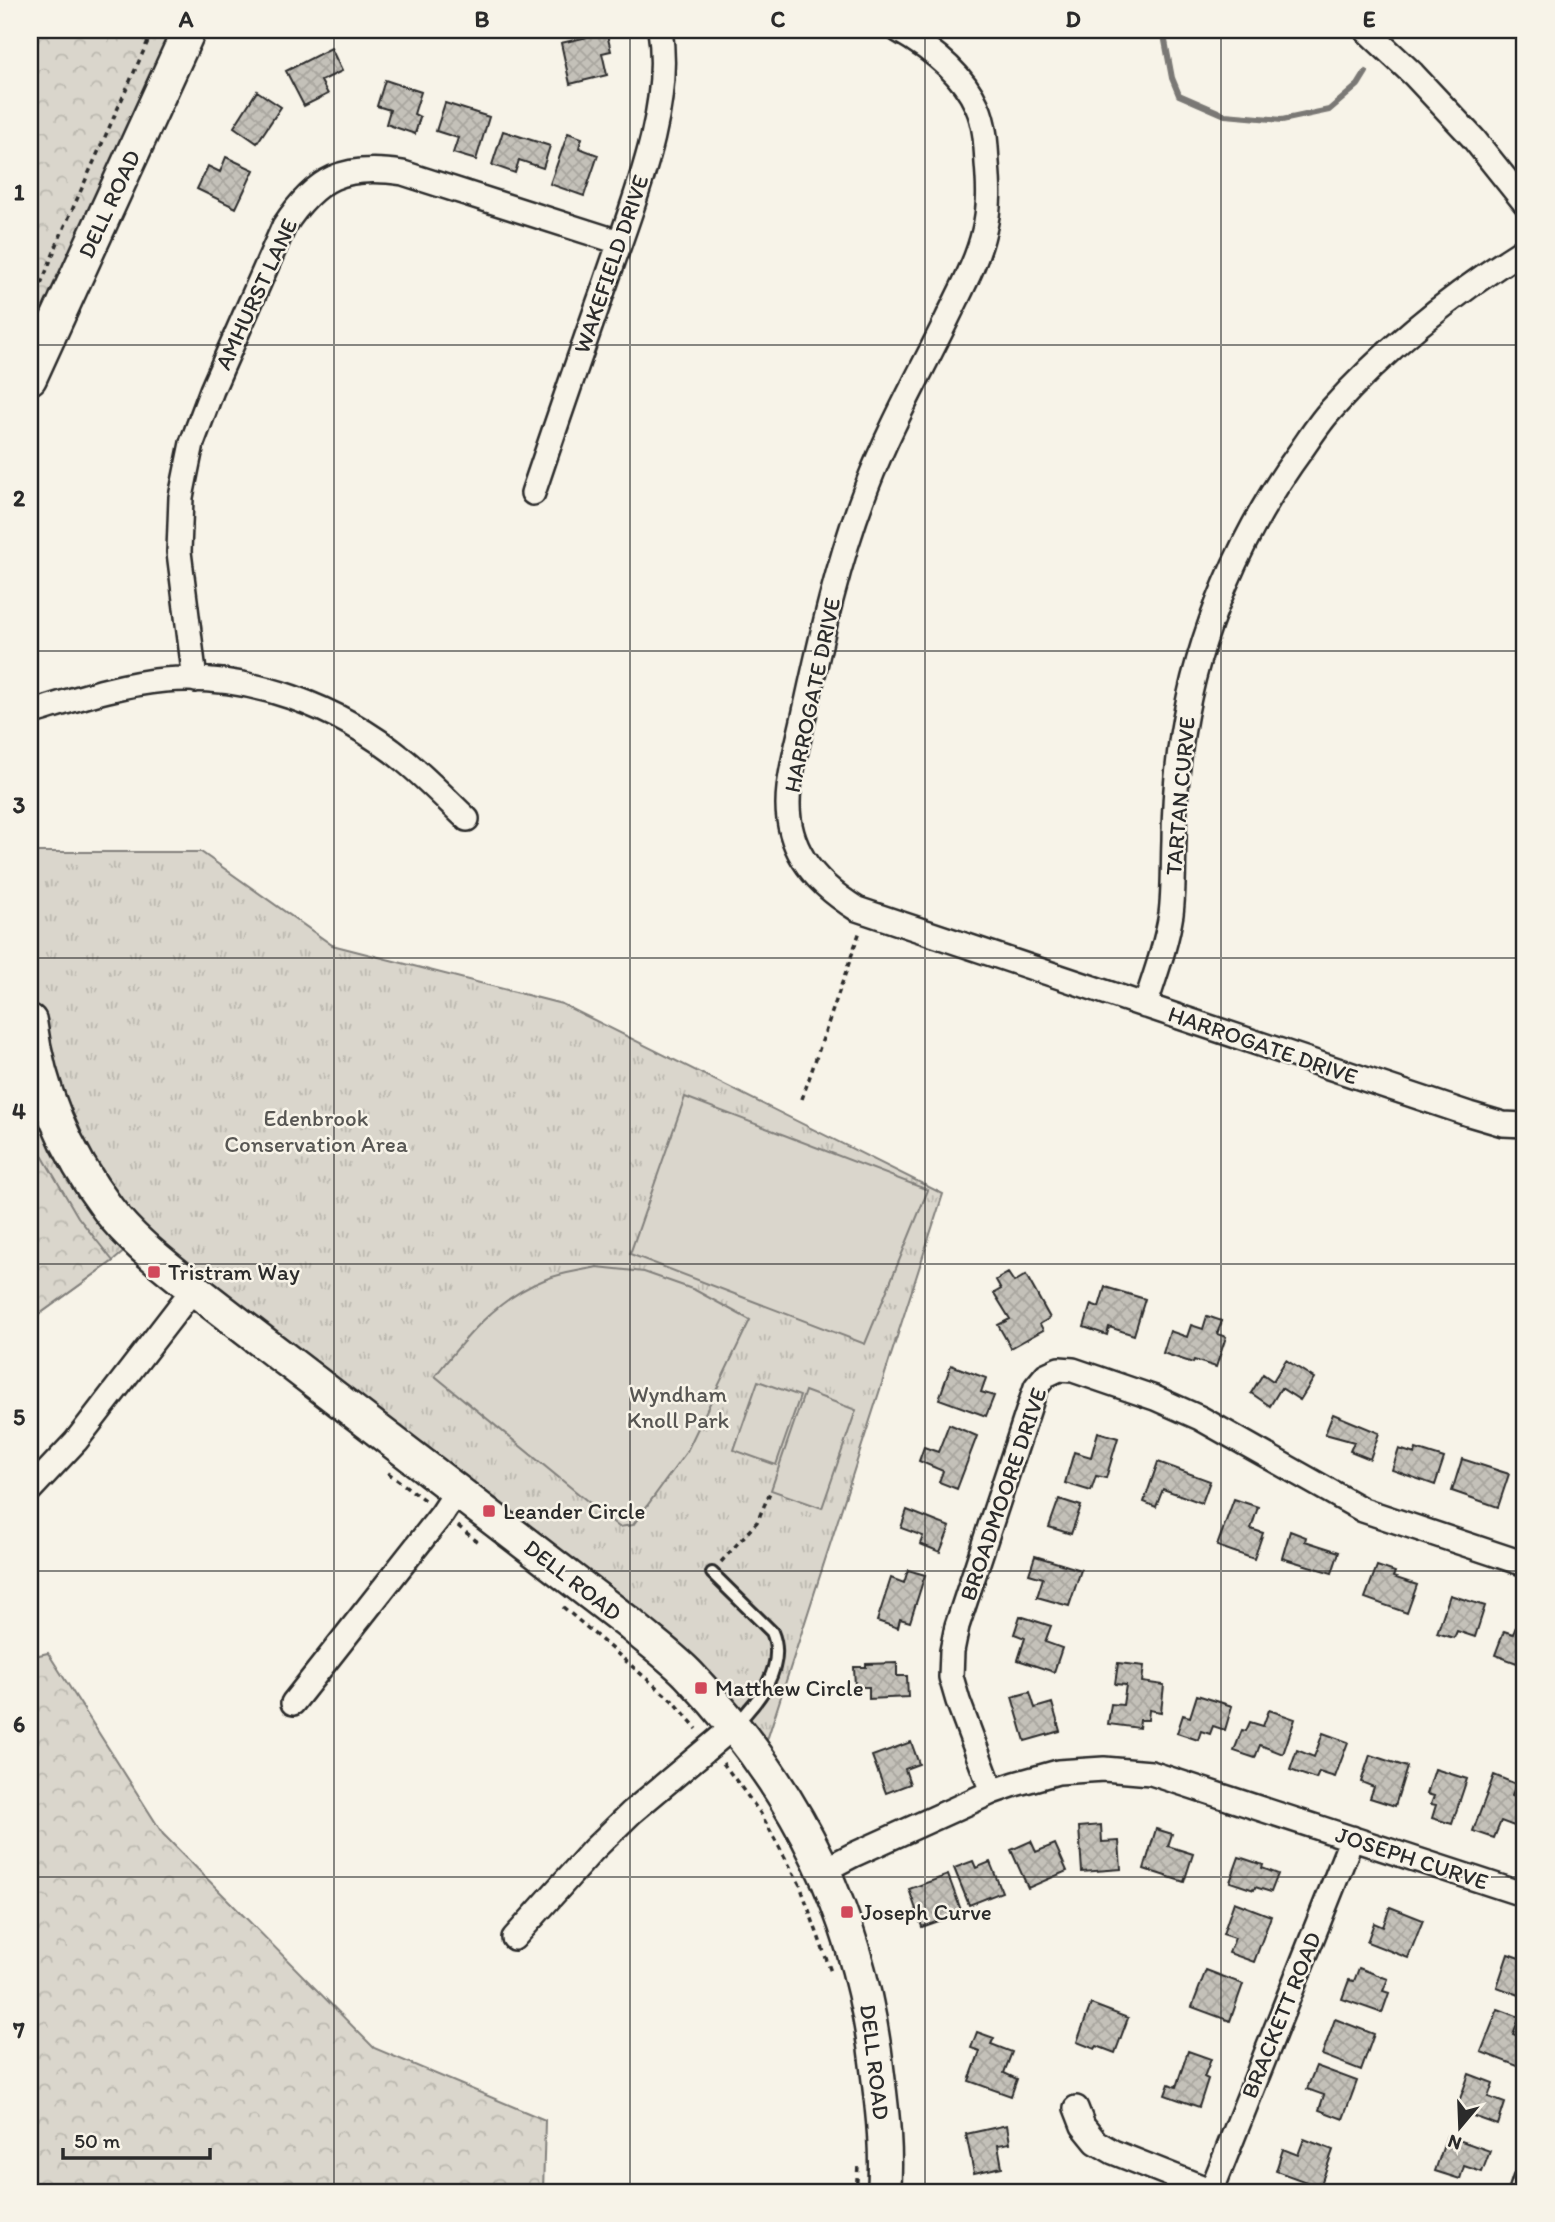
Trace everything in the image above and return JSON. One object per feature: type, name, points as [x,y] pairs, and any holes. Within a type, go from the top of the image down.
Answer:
[{"type":"street","name":"DELL ROAD","points":[[30,378],[189,30]]},
{"type":"street","name":"WAKEFIELD DRIVE","points":[[533,493],[619,242],[658,118],[663,82],[660,30]]},
{"type":"street","name":"HARROGATE DRIVE","points":[[898,30],[916,40],[947,65],[964,84],[977,106],[984,131],[990,194],[984,232],[971,269],[867,485],[842,558],[822,632],[789,790],[790,819],[797,847],[812,874],[833,894],[867,912],[1469,1114],[1503,1124],[1525,1125]]},
{"type":"street","points":[[1366,30],[1413,74],[1473,138],[1525,203]]},
{"type":"street","name":"AMHURST LANE","points":[[195,680],[179,552],[181,497],[192,443],[212,390],[284,226],[299,203],[320,184],[347,172],[374,169],[403,173],[619,242]]},
{"type":"street","name":"TARTAN CURVE","points":[[1145,1006],[1165,947],[1171,912],[1174,806],[1182,734],[1197,664],[1220,597],[1250,532],[1286,471],[1328,413],[1378,360],[1432,314],[1525,249]]},
{"type":"street","points":[[30,713],[111,690],[163,680],[215,680],[266,688],[316,706],[362,729],[405,761],[467,819]]},
{"type":"street","name":"DELL ROAD","points":[[30,1021],[33,1049],[44,1090],[64,1139],[109,1211],[126,1229],[152,1255],[449,1502],[630,1624],[689,1675],[722,1736],[754,1753],[799,1819],[824,1870],[864,1983],[873,2029],[885,2146],[884,2192]]},
{"type":"street","points":[[30,1490],[76,1441],[194,1288]]},
{"type":"street","name":"BROADMOORE DRIVE","points":[[992,1791],[957,1701],[951,1676],[952,1651],[957,1626],[1036,1387],[1046,1375],[1059,1369],[1073,1370],[1155,1398],[1200,1418],[1363,1510],[1525,1564]]},
{"type":"street","points":[[293,1703],[449,1502]]},
{"type":"street","points":[[514,1938],[593,1850],[632,1812],[722,1736]]},
{"type":"street","name":"JOSEPH CURVE","points":[[824,1870],[992,1791],[1058,1772],[1104,1769],[1151,1773],[1525,1895]]},
{"type":"street","name":"BRACKETT ROAD","points":[[1212,2192],[1352,1838]]},
{"type":"street","points":[[1076,2108],[1083,2126],[1096,2142],[1212,2192]]},
{"type":"street","points":[[1521,2192],[1525,2180]]},
{"type":"lane","points":[[712,1573],[772,1632],[775,1640],[773,1666],[763,1694],[722,1736]]},
{"type":"path","points":[[30,312],[60,237],[153,30]]},
{"type":"path","points":[[802,1099],[867,912]]},
{"type":"path","points":[[387,1472],[449,1502],[484,1546]]},
{"type":"path","points":[[712,1573],[757,1522],[771,1490]]},
{"type":"path","points":[[558,1603],[676,1704],[722,1736],[800,1885],[834,1984]]},
{"type":"path","points":[[856,2192],[858,2158]]},
{"type":"green space","points":[[30,30],[173,30],[30,345]]},
{"type":"green space","points":[[30,852],[201,852],[332,945],[562,1004],[943,1194],[767,1740],[701,1669],[147,1232],[113,1261],[30,1321]]},
{"type":"green space","points":[[685,1097],[928,1190],[865,1344],[630,1254]]},
{"type":"green space","points":[[30,1135],[78,1217],[113,1261],[30,1321]]},
{"type":"green space","name":"Wyndham Knoll Park","points":[[597,1267],[644,1272],[695,1290],[750,1320],[687,1451],[633,1525],[619,1527],[435,1376],[470,1333],[511,1298],[550,1278]]},
{"type":"green space","points":[[758,1381],[800,1396],[776,1465],[734,1450]]},
{"type":"green space","points":[[805,1391],[856,1410],[822,1508],[771,1490]]},
{"type":"green space","points":[[48,1653],[163,1834],[374,2048],[545,2120],[543,2192],[30,2192],[30,1657]]},
{"type":"building","points":[[590,30],[606,30],[611,51],[602,53],[607,75],[570,84],[561,43],[592,36]]},
{"type":"building","points":[[331,48],[342,71],[321,81],[328,94],[304,106],[286,71]]},
{"type":"building","points":[[385,80],[421,92],[414,114],[420,117],[415,134],[386,124],[390,110],[377,106]]},
{"type":"building","points":[[257,91],[281,107],[257,143],[234,127]]},
{"type":"building","points":[[445,103],[489,117],[476,160],[453,153],[458,138],[436,131]]},
{"type":"building","points":[[503,131],[550,146],[543,168],[519,160],[515,173],[492,165]]},
{"type":"building","points":[[568,133],[582,138],[579,148],[598,155],[584,196],[550,184]]},
{"type":"building","points":[[226,157],[254,170],[236,208],[197,189],[208,166],[220,172]]},
{"type":"building","points":[[1008,1273],[1014,1282],[1026,1275],[1050,1318],[1040,1324],[1043,1330],[1011,1348],[998,1325],[1010,1319],[994,1293],[1001,1289],[996,1280]]},
{"type":"building","points":[[1105,1287],[1145,1299],[1134,1335],[1109,1327],[1107,1335],[1084,1327],[1091,1304],[1099,1307]]},
{"type":"building","points":[[1207,1316],[1222,1321],[1217,1334],[1226,1337],[1216,1367],[1163,1353],[1170,1331],[1187,1337],[1191,1325],[1203,1329]]},
{"type":"building","points":[[1286,1360],[1314,1378],[1300,1400],[1281,1388],[1270,1406],[1251,1393],[1263,1374],[1273,1381]]},
{"type":"building","points":[[951,1365],[986,1378],[981,1392],[994,1396],[986,1416],[939,1399]]},
{"type":"building","points":[[1333,1414],[1379,1433],[1370,1459],[1350,1451],[1354,1442],[1325,1434]]},
{"type":"building","points":[[949,1424],[977,1436],[957,1489],[939,1482],[943,1471],[919,1461],[924,1447],[938,1452]]},
{"type":"building","points":[[1098,1432],[1118,1438],[1106,1478],[1096,1476],[1091,1491],[1065,1483],[1074,1452],[1091,1457]]},
{"type":"building","points":[[1399,1449],[1415,1454],[1416,1449],[1444,1458],[1435,1485],[1392,1470]]},
{"type":"building","points":[[1462,1459],[1509,1474],[1498,1507],[1452,1491]]},
{"type":"building","points":[[1158,1462],[1210,1481],[1202,1503],[1163,1489],[1156,1507],[1144,1502]]},
{"type":"building","points":[[1059,1499],[1081,1506],[1071,1534],[1049,1527]]},
{"type":"building","points":[[1234,1499],[1258,1507],[1251,1529],[1263,1533],[1254,1559],[1217,1546]]},
{"type":"building","points":[[907,1510],[950,1527],[940,1552],[920,1544],[923,1536],[901,1528]]},
{"type":"building","points":[[1290,1531],[1306,1537],[1305,1541],[1339,1552],[1332,1573],[1282,1558]]},
{"type":"building","points":[[1035,1556],[1081,1570],[1069,1606],[1037,1597],[1043,1578],[1029,1574]]},
{"type":"building","points":[[1377,1566],[1395,1572],[1393,1577],[1417,1585],[1407,1613],[1365,1598]]},
{"type":"building","points":[[908,1570],[925,1575],[910,1622],[900,1619],[898,1628],[877,1621],[891,1578],[904,1583]]},
{"type":"building","points":[[1450,1595],[1485,1606],[1475,1637],[1457,1631],[1454,1638],[1437,1633]]},
{"type":"building","points":[[1020,1616],[1051,1626],[1045,1642],[1062,1648],[1054,1672],[1018,1660],[1025,1638],[1014,1634]]},
{"type":"building","points":[[1517,1624],[1525,1627],[1525,1666],[1495,1655],[1504,1631],[1513,1634]]},
{"type":"building","points":[[897,1663],[897,1676],[907,1676],[908,1697],[869,1699],[869,1687],[855,1687],[854,1667]]},
{"type":"building","points":[[1118,1663],[1144,1666],[1142,1682],[1164,1685],[1161,1712],[1149,1710],[1148,1720],[1140,1720],[1139,1728],[1108,1724],[1111,1704],[1123,1705],[1126,1685],[1115,1684]]},
{"type":"building","points":[[1030,1692],[1035,1708],[1052,1703],[1060,1731],[1025,1741],[1012,1697]]},
{"type":"building","points":[[1197,1695],[1232,1706],[1225,1730],[1213,1726],[1210,1734],[1201,1731],[1198,1740],[1177,1733],[1183,1715],[1190,1717]]},
{"type":"building","points":[[1269,1710],[1295,1719],[1283,1754],[1260,1745],[1255,1758],[1234,1751],[1242,1730],[1246,1731],[1250,1722],[1263,1726]]},
{"type":"building","points":[[1323,1733],[1348,1742],[1335,1777],[1319,1772],[1316,1779],[1290,1770],[1297,1750],[1314,1757]]},
{"type":"building","points":[[911,1742],[919,1764],[905,1769],[910,1784],[886,1793],[872,1756]]},
{"type":"building","points":[[1370,1755],[1407,1767],[1395,1806],[1370,1798],[1374,1787],[1361,1782]]},
{"type":"building","points":[[1435,1769],[1467,1779],[1452,1824],[1432,1818],[1436,1805],[1431,1804],[1434,1796],[1427,1794]]},
{"type":"building","points":[[1494,1775],[1516,1784],[1512,1796],[1525,1801],[1525,1821],[1522,1829],[1501,1821],[1494,1838],[1473,1831]]},
{"type":"building","points":[[1101,1825],[1102,1842],[1119,1841],[1121,1869],[1082,1872],[1079,1827]]},
{"type":"building","points":[[1156,1829],[1172,1834],[1168,1846],[1193,1854],[1184,1882],[1144,1869]]},
{"type":"building","points":[[1031,1841],[1036,1852],[1055,1844],[1067,1871],[1028,1888],[1011,1850]]},
{"type":"building","points":[[1239,1857],[1263,1865],[1262,1868],[1278,1874],[1271,1892],[1230,1882]]},
{"type":"building","points":[[973,1861],[976,1868],[990,1862],[1002,1892],[969,1905],[954,1868]]},
{"type":"building","points":[[948,1875],[962,1913],[922,1927],[909,1889]]},
{"type":"building","points":[[1234,1902],[1271,1916],[1254,1962],[1229,1953],[1235,1938],[1223,1934]]},
{"type":"building","points":[[1390,1907],[1423,1920],[1408,1958],[1367,1942],[1374,1923],[1383,1927]]},
{"type":"building","points":[[1508,1954],[1525,1960],[1525,1997],[1497,1987]]},
{"type":"building","points":[[1359,1968],[1388,1979],[1383,1991],[1389,1993],[1382,2013],[1342,1999],[1349,1980],[1354,1981]]},
{"type":"building","points":[[1206,1970],[1243,1984],[1230,2021],[1192,2007]]},
{"type":"building","points":[[1091,2004],[1128,2018],[1115,2053],[1077,2042]]},
{"type":"building","points":[[1498,2009],[1520,2017],[1513,2034],[1525,2039],[1525,2052],[1520,2067],[1481,2052]]},
{"type":"building","points":[[1335,2019],[1374,2034],[1361,2070],[1322,2055]]},
{"type":"building","points":[[977,2032],[994,2038],[991,2044],[1012,2052],[1004,2073],[1017,2079],[1011,2096],[969,2081],[980,2051],[971,2048]]},
{"type":"building","points":[[1188,2051],[1211,2059],[1204,2077],[1208,2079],[1199,2107],[1165,2095],[1169,2084],[1176,2087]]},
{"type":"building","points":[[1316,2066],[1357,2081],[1343,2119],[1319,2110],[1324,2095],[1307,2089]]},
{"type":"building","points":[[1469,2074],[1493,2083],[1488,2097],[1505,2103],[1498,2125],[1456,2110]]},
{"type":"building","points":[[1007,2125],[1010,2143],[998,2145],[1002,2167],[974,2173],[966,2134]]},
{"type":"building","points":[[1447,2136],[1490,2151],[1482,2172],[1464,2166],[1460,2179],[1435,2171]]},
{"type":"building","points":[[1304,2139],[1333,2150],[1320,2187],[1276,2171],[1283,2149],[1298,2155]]},
{"type":"waterway","points":[[1163,30],[1172,78],[1179,95],[1225,115],[1282,120],[1329,110],[1358,85],[1366,72]]},
{"type":"place","name":"Tristram Way","points":[[154,1272]]},
{"type":"place","name":"Leander Circle","points":[[489,1511]]},
{"type":"place","name":"Matthew Circle","points":[[701,1688]]},
{"type":"place","name":"Joseph Curve","points":[[847,1912]]},
{"type":"park label","name":"Edenbrook Conservation Area","points":[[316,1131]]}]
